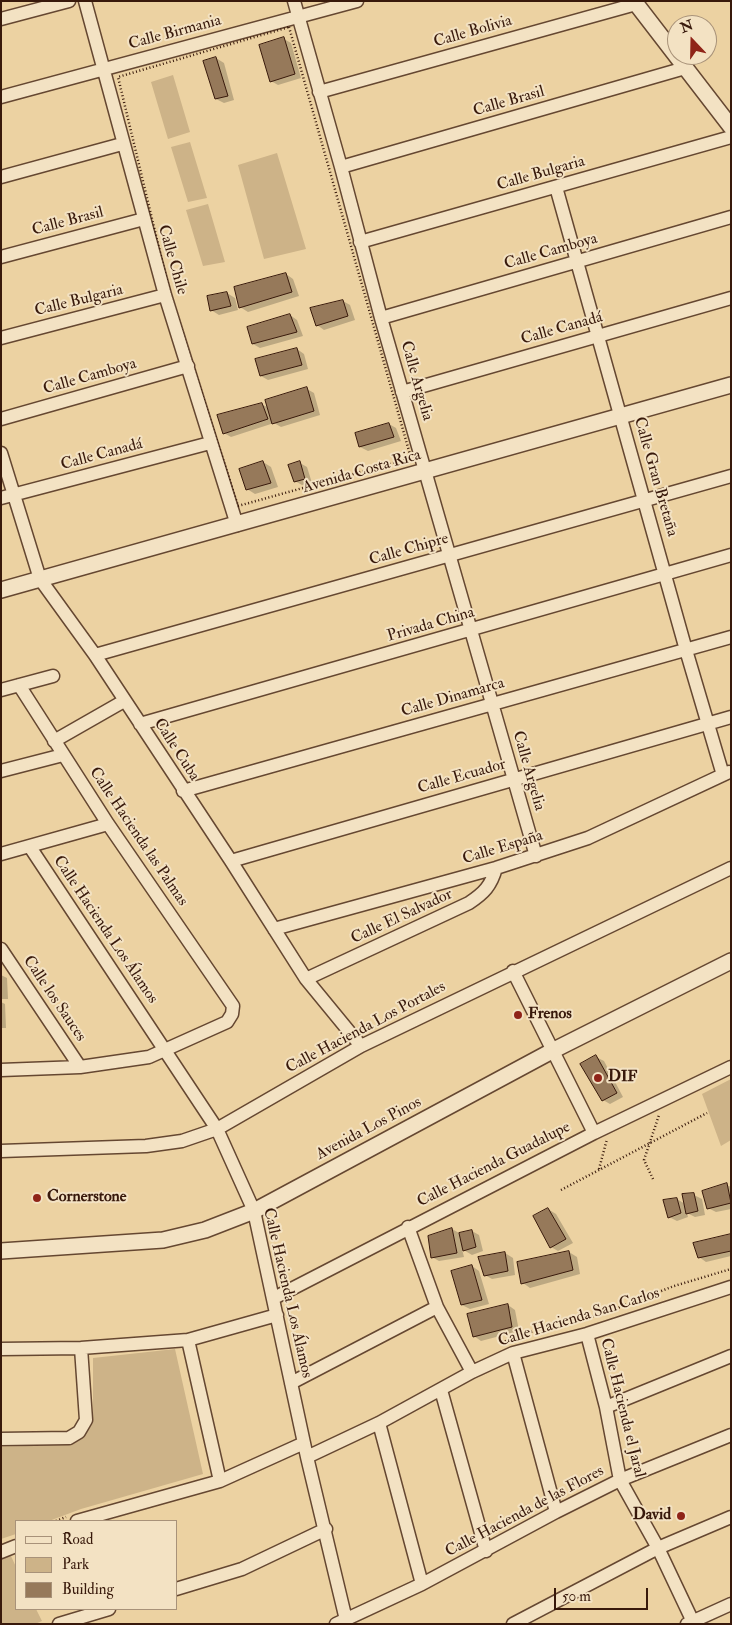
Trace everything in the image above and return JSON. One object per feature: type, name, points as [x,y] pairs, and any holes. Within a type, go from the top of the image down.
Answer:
[{"type":"street","points":[[1,19],[69,1]]},
{"type":"street","name":"Calle Chile","points":[[85,1],[122,144],[165,295],[237,525]]},
{"type":"street","name":"Calle Argelia","points":[[294,1],[342,167],[381,318],[536,856]]},
{"type":"street","name":"Calle Birmania","points":[[1,97],[357,1]]},
{"type":"street","points":[[635,2],[731,127]]},
{"type":"street","name":"Calle Bolivia","points":[[319,92],[635,2]]},
{"type":"street","name":"Calle Brasil","points":[[342,167],[685,68]]},
{"type":"street","name":"Calle Bulgaria","points":[[360,242],[731,137]]},
{"type":"street","points":[[1,177],[122,144]]},
{"type":"street","name":"Calle Gran Bretaña","points":[[556,187],[686,650],[708,724],[727,773]]},
{"type":"street","name":"Calle Camboya","points":[[381,318],[731,217]]},
{"type":"street","name":"Calle Brasil","points":[[1,257],[144,219]]},
{"type":"street","name":"Calle Bulgaria","points":[[1,338],[165,295]]},
{"type":"street","name":"Calle Canadá","points":[[402,392],[731,298]]},
{"type":"street","name":"Calle Camboya","points":[[1,419],[188,366]]},
{"type":"street","name":"Avenida Costa Rica","points":[[1,590],[731,386]]},
{"type":"street","name":"Calle Canadá","points":[[7,497],[210,443]]},
{"type":"street","name":"Calle Cuba","points":[[1,453],[7,497],[40,579],[95,654],[306,979],[361,1046]]},
{"type":"street","name":"Calle Chipre","points":[[95,654],[731,476]]},
{"type":"street","name":"Privada China","points":[[140,724],[731,555]]},
{"type":"street","name":"Calle Dinamarca","points":[[183,791],[731,637]]},
{"type":"street","points":[[1,690],[53,676]]},
{"type":"street","name":"Calle Hacienda las Palmas","points":[[19,685],[108,824],[233,1006],[232,1014],[227,1022],[166,1051]]},
{"type":"street","points":[[54,742],[124,701]]},
{"type":"street","name":"Calle Ecuador","points":[[231,861],[731,717]]},
{"type":"street","points":[[1,771],[63,755]]},
{"type":"street","name":"Calle España","points":[[274,929],[536,856],[606,830],[727,773]]},
{"type":"street","points":[[1,854],[108,824]]},
{"type":"street","name":"Calle Hacienda Los Álamos","points":[[30,846],[217,1129],[254,1211],[307,1457],[326,1529],[343,1622]]},
{"type":"street","name":"Calle El Salvador","points":[[306,979],[469,903],[484,893],[492,883],[496,868]]},
{"type":"street","name":"Calle Hacienda Los Portales","points":[[1,1151],[146,1146],[182,1141],[217,1129],[361,1046],[731,868]]},
{"type":"street","name":"Calle los Sauces","points":[[1,949],[80,1067]]},
{"type":"street","name":"Avenida Los Pinos","points":[[1,1251],[163,1240],[204,1230],[254,1211],[552,1051],[731,961]]},
{"type":"street","points":[[514,971],[594,1133]]},
{"type":"street","points":[[1,1070],[80,1067],[125,1062],[166,1051]]},
{"type":"street","name":"Calle Hacienda Guadalupe","points":[[274,1298],[408,1227],[594,1133],[731,1067]]},
{"type":"street","points":[[408,1227],[437,1306],[472,1372]]},
{"type":"street","name":"Calle Hacienda San Carlos","points":[[307,1457],[379,1423],[472,1372],[513,1353],[587,1334],[731,1287]]},
{"type":"street","points":[[291,1383],[437,1306]]},
{"type":"street","points":[[1,1349],[81,1348],[188,1340],[277,1315]]},
{"type":"street","name":"Calle Hacienda el Jaral","points":[[587,1334],[606,1407],[620,1480],[658,1548],[691,1623]]},
{"type":"street","points":[[188,1340],[220,1481]]},
{"type":"street","points":[[1,1439],[69,1438],[79,1432],[86,1420],[81,1348]]},
{"type":"street","points":[[513,1353],[556,1512]]},
{"type":"street","points":[[606,1407],[731,1356]]},
{"type":"street","points":[[441,1390],[486,1551]]},
{"type":"street","points":[[379,1423],[422,1584]]},
{"type":"street","name":"Calle Hacienda de las Flores","points":[[343,1622],[422,1584],[620,1480],[731,1435]]},
{"type":"street","points":[[74,1519],[220,1481],[304,1442]]},
{"type":"street","points":[[513,1624],[658,1548],[731,1517]]},
{"type":"street","points":[[178,1588],[242,1569],[326,1529]]},
{"type":"street","points":[[1,1552],[15,1546]]},
{"type":"street","points":[[691,1623],[731,1604]]},
{"type":"street","points":[[59,1624],[106,1610]]},
{"type":"path","points":[[289,27],[411,458],[238,506],[171,298],[118,77],[289,27]]},
{"type":"path","points":[[653,1179],[644,1160],[661,1108]]},
{"type":"path","points":[[561,1190],[707,1113]]},
{"type":"path","points":[[599,1169],[608,1135]]},
{"type":"path","points":[[500,1344],[515,1336],[602,1314],[674,1286],[731,1269]]},
{"type":"green space","points":[[173,75],[190,132],[168,139],[151,82]]},
{"type":"green space","points":[[190,142],[207,198],[188,202],[171,147]]},
{"type":"green space","points":[[277,153],[306,249],[264,259],[238,165]]},
{"type":"green space","points":[[208,204],[225,262],[203,266],[186,210]]},
{"type":"green space","points":[[731,1079],[731,1140],[721,1146],[702,1094]]},
{"type":"green space","points":[[175,1349],[203,1474],[81,1509],[52,1520],[15,1520],[15,1534],[1,1539],[1,1447],[73,1444],[84,1436],[93,1423],[93,1358]]},
{"type":"green space","points":[[11,1556],[15,1565],[15,1610],[36,1610],[42,1621],[35,1624],[1,1624],[1,1559]]},
{"type":"building","points":[[284,37],[295,74],[270,82],[259,45]]},
{"type":"building","points":[[216,57],[228,96],[215,99],[203,61]]},
{"type":"building","points":[[286,273],[292,292],[239,308],[234,287]]},
{"type":"building","points":[[227,292],[231,306],[210,311],[207,296]]},
{"type":"building","points":[[343,300],[348,316],[316,326],[310,308]]},
{"type":"building","points":[[290,314],[297,332],[252,344],[247,327]]},
{"type":"building","points":[[297,348],[302,365],[260,376],[255,359]]},
{"type":"building","points":[[307,387],[314,411],[272,424],[265,400]]},
{"type":"building","points":[[262,403],[268,419],[223,434],[217,415]]},
{"type":"building","points":[[389,423],[394,437],[359,447],[355,433]]},
{"type":"building","points":[[263,461],[271,483],[246,490],[239,469]]},
{"type":"building","points":[[300,461],[305,479],[294,482],[288,465]]},
{"type":"building","name":"DIF","points":[[596,1055],[617,1093],[602,1101],[580,1064]]},
{"type":"building","points":[[727,1183],[731,1203],[707,1209],[702,1191]]},
{"type":"building","points":[[694,1193],[698,1211],[686,1214],[682,1194]]},
{"type":"building","points":[[677,1198],[681,1213],[668,1218],[663,1200]]},
{"type":"building","points":[[548,1208],[566,1239],[550,1248],[533,1216]]},
{"type":"building","points":[[452,1228],[457,1253],[431,1258],[428,1236]]},
{"type":"building","points":[[472,1230],[476,1247],[463,1251],[459,1233]]},
{"type":"building","points":[[731,1234],[731,1251],[698,1258],[693,1243]]},
{"type":"building","points":[[569,1251],[573,1270],[521,1284],[517,1262]]},
{"type":"building","points":[[505,1252],[508,1271],[484,1276],[478,1257]]},
{"type":"building","points":[[472,1265],[482,1300],[461,1305],[451,1271]]},
{"type":"building","points":[[508,1304],[512,1327],[473,1337],[467,1314]]},
{"type":"place","name":"Frenos","points":[[518,1015]]},
{"type":"place","name":"DIF","points":[[598,1078]]},
{"type":"place","name":"Cornerstone","points":[[37,1198]]},
{"type":"place","name":"David","points":[[681,1516]]}]
